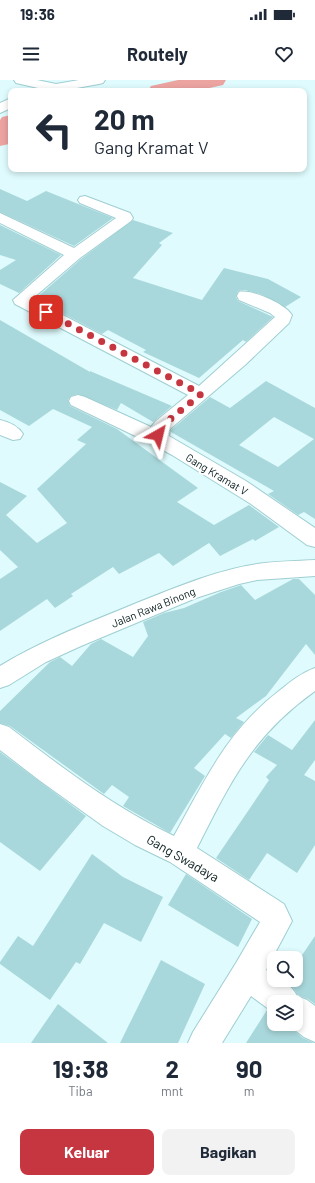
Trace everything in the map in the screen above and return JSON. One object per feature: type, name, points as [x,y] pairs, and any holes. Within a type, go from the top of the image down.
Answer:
[{"type":"street","points":[[20,80],[56,88],[99,80]]},
{"type":"street","points":[[85,200],[125,216],[126,218],[74,255],[21,300],[201,394]]},
{"type":"street","points":[[0,217],[66,249],[74,255]]},
{"type":"street","points":[[159,439],[158,430],[163,425],[245,356],[283,319],[284,315],[276,309],[245,296]]},
{"type":"street","name":"Gang Kramat V","points":[[78,401],[159,439],[234,483],[281,513],[315,539]]},
{"type":"street","name":"Jalan Rawa Binong","points":[[0,678],[45,652],[188,592],[251,573],[315,568]]},
{"type":"street","points":[[180,853],[214,789],[239,748],[263,720],[299,689],[315,678]]},
{"type":"street","name":"Gang Swadaya","points":[[0,735],[48,772],[113,817],[145,836],[180,853],[274,914],[277,921],[247,974]]},
{"type":"street","points":[[204,1043],[247,974],[275,995]]},
{"type":"street","points":[[303,1017],[315,1026]]},
{"type":"building","points":[[0,189],[27,201],[46,191],[113,218],[74,246],[0,212]]},
{"type":"building","points":[[133,220],[173,233],[159,243],[162,245],[133,278],[202,300],[224,268],[268,279],[301,297],[285,307],[260,294],[245,290],[238,291],[236,297],[238,301],[273,317],[246,342],[243,340],[199,378],[143,352],[146,350],[108,330],[102,334],[35,299],[81,259]]},
{"type":"building","points":[[0,225],[61,255],[19,293],[0,284],[0,270],[16,260],[0,255]]},
{"type":"building","points":[[0,320],[90,372],[172,406],[153,422],[121,403],[117,410],[78,394],[71,396],[68,400],[70,406],[117,429],[198,488],[177,502],[214,525],[249,505],[279,527],[255,541],[253,539],[220,556],[209,543],[173,566],[159,553],[119,574],[113,567],[71,594],[73,596],[55,608],[47,599],[0,631],[0,579],[18,567],[0,550],[0,482],[27,496],[6,515],[37,543],[67,523],[37,489],[86,444],[77,440],[92,427],[53,409],[29,426],[0,410]]},
{"type":"building","points":[[266,381],[315,408],[315,519],[304,512],[298,515],[268,494],[274,491],[171,432],[171,430],[210,397],[230,408]],"holes":[[[274,417],[314,439],[278,467],[239,445]]]},
{"type":"building","points":[[293,579],[299,579],[315,595],[315,655],[306,644],[266,696],[236,718],[244,722],[231,738],[225,734],[194,768],[205,776],[170,833],[123,806],[129,797],[112,785],[104,794],[10,726],[0,723],[0,711],[50,662],[60,657],[72,666],[91,644],[101,639],[133,657],[148,636],[143,622],[164,613],[184,608],[241,585],[255,600]]},
{"type":"building","points":[[315,720],[315,760],[304,775],[315,781],[315,845],[297,873],[267,853],[249,880],[216,858],[269,780],[266,777],[277,765],[254,752],[268,735],[292,750]]},
{"type":"building","points":[[0,752],[86,816],[40,871],[0,842]]},
{"type":"building","points":[[92,854],[123,877],[163,897],[141,942],[104,923],[80,964],[76,962],[50,1000],[0,964],[0,962],[18,936],[33,946]]},
{"type":"building","points":[[186,874],[252,919],[238,947],[168,905]]},
{"type":"building","points":[[315,936],[315,1004],[303,997],[303,995],[298,995],[291,987],[303,987],[303,954]]},
{"type":"building","points":[[161,960],[205,984],[178,1043],[120,1043]]},
{"type":"building","points":[[58,1004],[108,1043],[31,1043]]},
{"type":"building","points":[[267,1010],[267,1031],[294,1031],[303,1038],[314,1043],[246,1043]]},
{"type":"waterway","points":[[175,88],[214,80]]},
{"type":"waterway","points":[[0,138],[8,127]]},
{"type":"route","points":[[46,312],[201,394],[163,425],[158,430],[158,435]]}]
